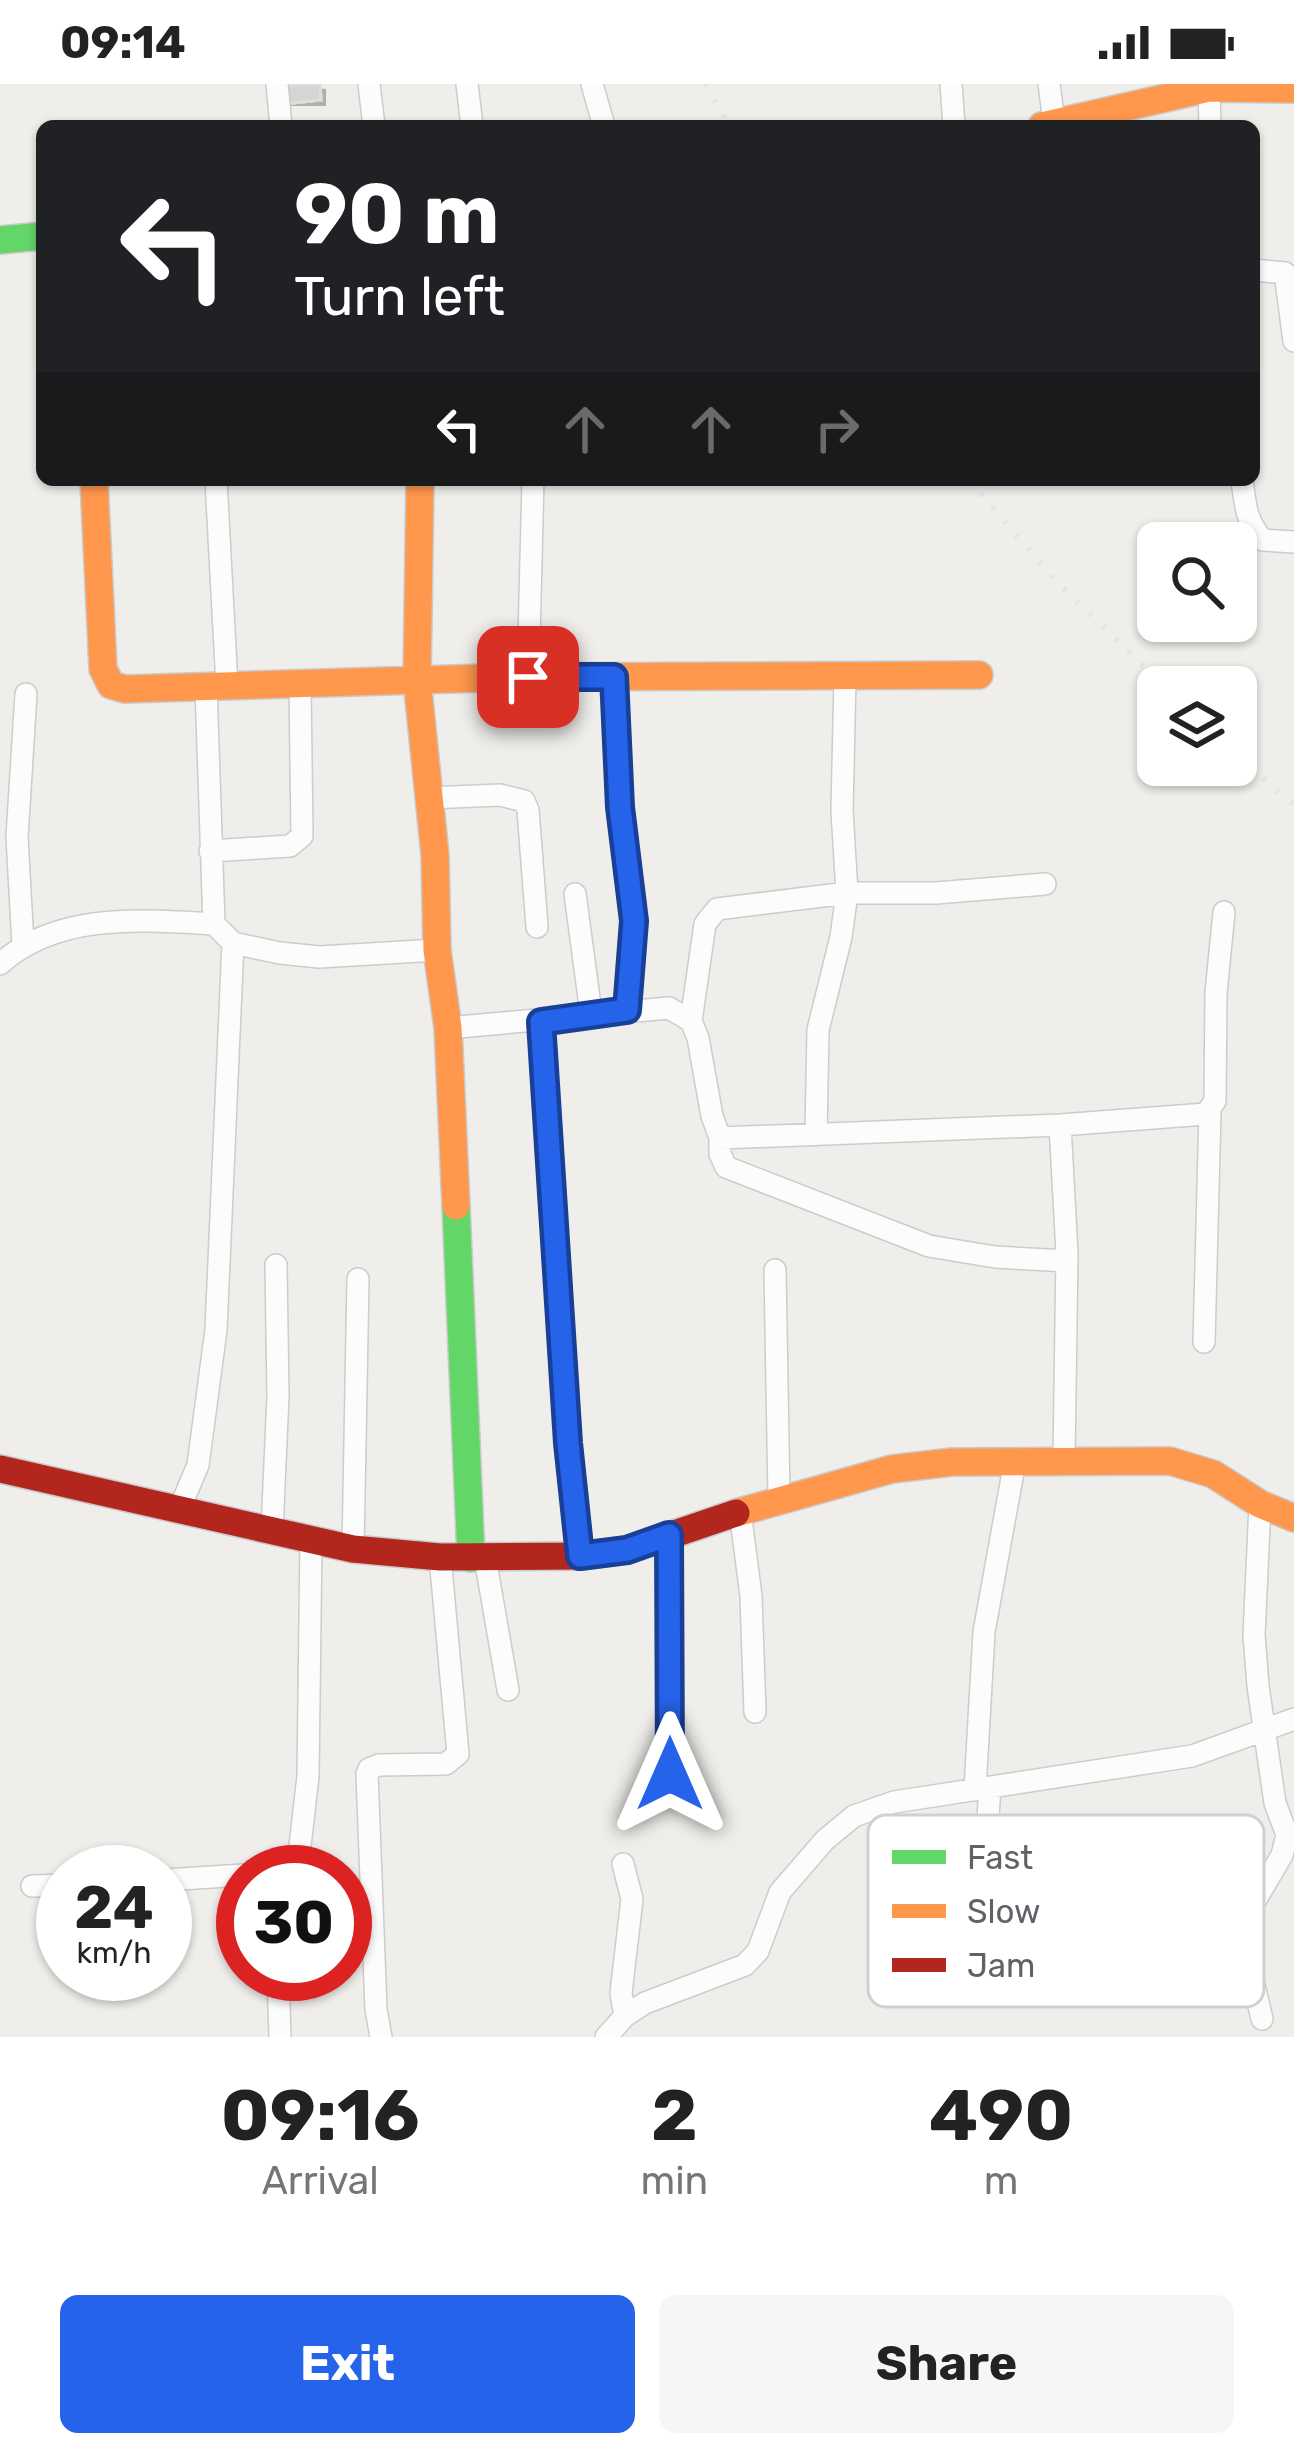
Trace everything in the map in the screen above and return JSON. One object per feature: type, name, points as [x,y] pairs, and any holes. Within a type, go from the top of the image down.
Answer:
[{"type":"street","points":[[277,84],[280,120]]},
{"type":"street","points":[[369,84],[373,120]]},
{"type":"street","points":[[467,84],[471,120]]},
{"type":"street","points":[[592,84],[602,120]]},
{"type":"street","points":[[951,84],[954,120]]},
{"type":"street","points":[[1048,120],[1049,84]]},
{"type":"street","points":[[1066,120],[1209,88],[1294,89]]},
{"type":"street","points":[[1209,88],[1210,120]]},
{"type":"street","points":[[0,240],[36,237]]},
{"type":"street","points":[[1260,271],[1285,273],[1294,341]]},
{"type":"street","points":[[94,486],[106,678],[111,686],[528,677],[979,675]]},
{"type":"street","points":[[216,486],[210,850],[214,924],[233,943],[319,958],[437,950]]},
{"type":"street","points":[[420,486],[417,680],[437,950],[448,1028],[478,1558],[508,1690]]},
{"type":"street","points":[[528,677],[532,486]]},
{"type":"street","points":[[1243,486],[1253,530],[1263,540],[1294,542]]},
{"type":"street","points":[[614,677],[620,807],[634,921],[627,1010]]},
{"type":"street","points":[[816,1134],[818,1030],[842,937],[847,893],[842,811],[845,678]]},
{"type":"street","points":[[210,850],[290,846],[302,836],[300,685]]},
{"type":"street","points":[[23,945],[10,777],[26,694]]},
{"type":"street","points":[[428,798],[500,795],[524,801],[537,927]]},
{"type":"street","points":[[1045,884],[936,893],[847,893],[740,904],[708,916],[691,1022],[726,1166],[929,1246],[1067,1262]]},
{"type":"street","points":[[575,894],[591,1013]]},
{"type":"street","points":[[1204,1342],[1210,1112],[1215,1101],[1216,994],[1224,912]]},
{"type":"street","points":[[0,964],[23,945],[60,930],[113,923],[214,924]]},
{"type":"street","points":[[179,1510],[198,1465],[216,1330],[233,943]]},
{"type":"street","points":[[448,1028],[627,1010],[668,1009],[691,1022]]},
{"type":"street","points":[[541,1022],[568,1443],[580,1556]]},
{"type":"street","points":[[720,1138],[1060,1125],[1210,1112]]},
{"type":"street","points":[[1060,1125],[1067,1262],[1064,1460]]},
{"type":"street","points":[[272,1531],[278,1396],[276,1265]]},
{"type":"street","points":[[775,1270],[778,1498]]},
{"type":"street","points":[[353,1549],[358,1279]]},
{"type":"street","points":[[0,1469],[353,1549],[440,1557],[580,1556],[627,1550],[778,1498],[892,1469],[1015,1461],[1191,1465],[1294,1518]]},
{"type":"street","points":[[982,1815],[984,1631],[1015,1461]]},
{"type":"street","points":[[1260,1504],[1254,1635],[1275,1803],[1287,1835],[1282,1856],[1264,1886]]},
{"type":"street","points":[[740,1511],[751,1596],[755,1712]]},
{"type":"street","points":[[669,1535],[670,1774]]},
{"type":"street","points":[[301,1845],[308,1776],[311,1540]]},
{"type":"street","points":[[381,2037],[367,1774],[379,1765],[446,1764],[458,1754],[440,1557]]},
{"type":"street","points":[[606,2037],[625,2016],[662,1995],[735,1970],[752,1959],[780,1892],[825,1840],[854,1816],[894,1802],[1192,1756],[1294,1719]]},
{"type":"street","points":[[623,1864],[632,1899],[621,1993],[625,2016]]},
{"type":"street","points":[[32,1886],[36,1886]]},
{"type":"street","points":[[279,2001],[280,2037]]},
{"type":"street","points":[[1259,2007],[1262,2019]]},
{"type":"building","points":[[320,84],[321,100],[282,104],[280,86]]},
{"type":"railway","points":[[705,84],[726,120]]},
{"type":"railway","points":[[974,486],[1054,579],[1143,666]]},
{"type":"railway","points":[[1257,773],[1294,805]]},
{"type":"traffic: fast","points":[[0,240],[36,237]]},
{"type":"traffic: fast","points":[[456,1206],[471,1558]]},
{"type":"traffic: slow","points":[[1068,120],[1209,88],[1294,89]]},
{"type":"traffic: slow","points":[[94,486],[103,669],[111,685],[125,689],[516,677],[979,675]]},
{"type":"traffic: slow","points":[[420,486],[417,680],[435,855],[437,950],[448,1028],[456,1206]]},
{"type":"traffic: slow","points":[[736,1513],[892,1469],[952,1462],[1170,1461],[1213,1474],[1260,1504],[1294,1518]]},
{"type":"traffic: jam","points":[[0,1469],[353,1549],[440,1557],[581,1556],[627,1550],[736,1513]]},
{"type":"route","points":[[528,677],[614,677],[620,807],[634,921],[627,1010],[541,1022],[568,1443],[580,1556],[627,1550],[669,1535],[670,1774]]}]
